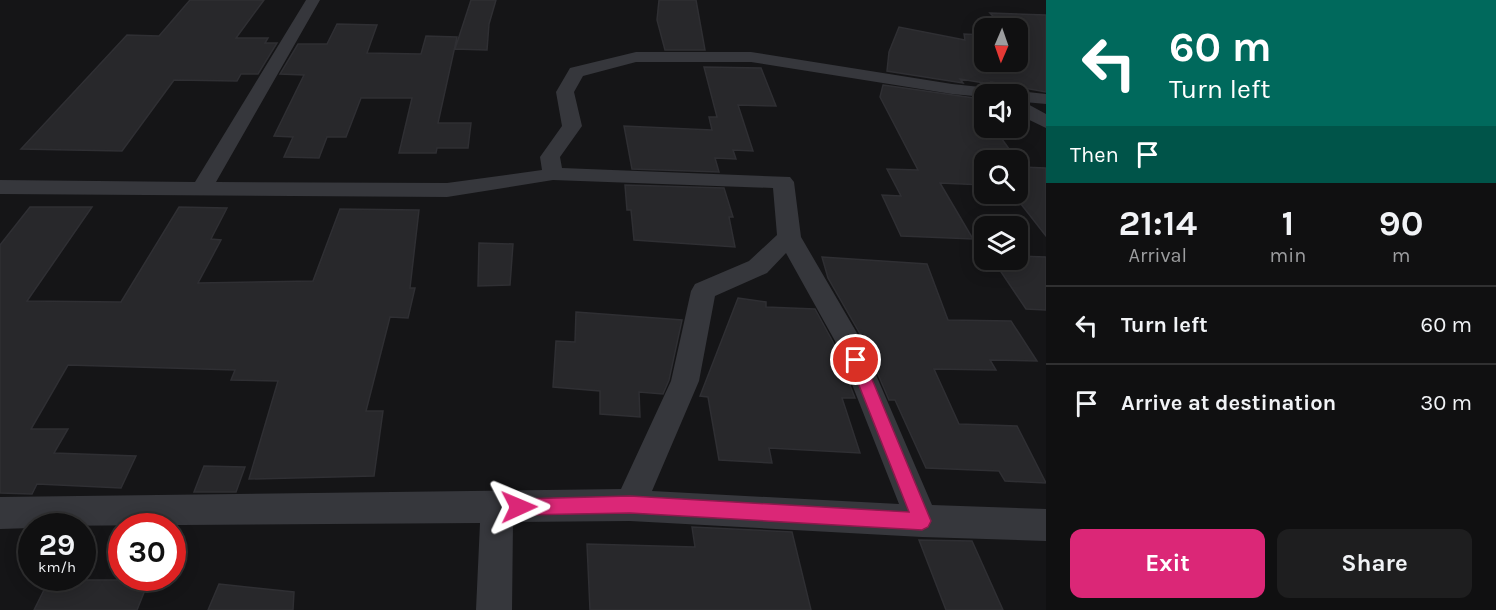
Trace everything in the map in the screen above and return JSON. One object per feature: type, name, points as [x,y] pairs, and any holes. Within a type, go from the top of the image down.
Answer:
[{"type":"street","points":[[201,189],[313,0]]},
{"type":"street","points":[[553,174],[550,157],[572,126],[565,92],[576,72],[636,57],[751,57],[974,91]]},
{"type":"street","points":[[1028,97],[1046,99]]},
{"type":"street","points":[[1028,112],[1046,122]]},
{"type":"street","points":[[0,187],[447,190],[553,174],[783,182],[789,237],[848,340],[922,521]]},
{"type":"street","points":[[630,505],[685,381],[704,291],[758,267],[789,237]]},
{"type":"street","points":[[0,513],[630,505],[922,521],[1046,525]]},
{"type":"street","points":[[494,610],[497,508]]},
{"type":"building","points":[[190,0],[264,0],[236,38],[268,38],[265,43],[277,43],[258,74],[241,74],[237,81],[174,80],[122,151],[21,149],[127,35],[159,36]]},
{"type":"building","points":[[471,0],[496,0],[489,24],[487,50],[455,49]]},
{"type":"building","points":[[659,0],[696,0],[705,50],[665,50],[657,20]]},
{"type":"building","points":[[990,13],[1046,15],[1046,92],[1028,89],[1028,84],[991,82],[991,84],[960,79],[963,83],[887,71],[889,52],[899,27],[965,40],[964,34],[974,34],[974,72],[1028,72],[1028,18],[995,18]]},
{"type":"building","points":[[337,24],[377,25],[367,53],[421,54],[426,36],[457,37],[438,123],[471,123],[468,148],[437,148],[436,153],[399,153],[412,98],[361,98],[346,137],[327,137],[319,158],[284,157],[293,137],[274,136],[304,75],[280,74],[298,44],[327,44]]},
{"type":"building","points":[[704,67],[761,68],[776,106],[738,105],[753,151],[733,150],[736,159],[715,158],[719,172],[632,169],[624,126],[712,130],[709,117],[717,117]]},
{"type":"building","points":[[883,85],[974,98],[974,138],[1001,138],[1010,150],[974,150],[974,185],[940,183],[973,239],[901,236],[882,195],[901,196],[887,169],[918,170],[880,97]]},
{"type":"building","points":[[1028,167],[1046,168],[1046,236],[1021,204],[1028,204]]},
{"type":"building","points":[[625,185],[724,188],[733,217],[729,217],[735,247],[634,240],[631,210],[627,210]]},
{"type":"building","points":[[30,207],[92,207],[27,301],[121,302],[179,207],[227,208],[211,239],[221,240],[198,283],[313,281],[340,209],[419,210],[410,288],[415,288],[408,318],[390,317],[366,411],[383,411],[374,476],[249,479],[278,381],[231,380],[235,370],[68,365],[31,429],[68,429],[54,453],[136,456],[121,488],[37,484],[32,494],[0,493],[0,245]]},
{"type":"building","points":[[479,243],[513,244],[510,285],[478,286]]},
{"type":"building","points":[[1028,256],[1046,257],[1046,310],[1026,309],[1000,270],[1028,270]]},
{"type":"building","points":[[822,257],[927,264],[948,320],[1011,321],[1037,361],[990,360],[996,370],[934,369],[959,424],[1017,426],[1046,483],[1005,481],[999,471],[926,468],[895,400],[889,400],[863,339],[828,278]]},
{"type":"building","points":[[738,298],[766,302],[766,307],[815,309],[833,342],[855,398],[842,398],[860,453],[769,448],[772,463],[719,460],[708,397],[700,396]]},
{"type":"building","points":[[576,312],[682,320],[669,380],[663,394],[639,392],[640,417],[600,414],[600,391],[553,387],[556,341],[575,342]]},
{"type":"building","points":[[204,466],[245,467],[236,492],[194,492]]},
{"type":"building","points":[[692,527],[792,532],[811,610],[590,610],[587,544],[695,547]]},
{"type":"building","points":[[919,540],[972,541],[1003,610],[946,610]]},
{"type":"building","points":[[96,580],[108,580],[108,591],[145,591],[137,610],[34,610],[44,591],[96,591]]},
{"type":"building","points":[[219,584],[294,592],[293,610],[208,610]]},
{"type":"route","points":[[519,507],[630,505],[922,521],[856,360]]}]
